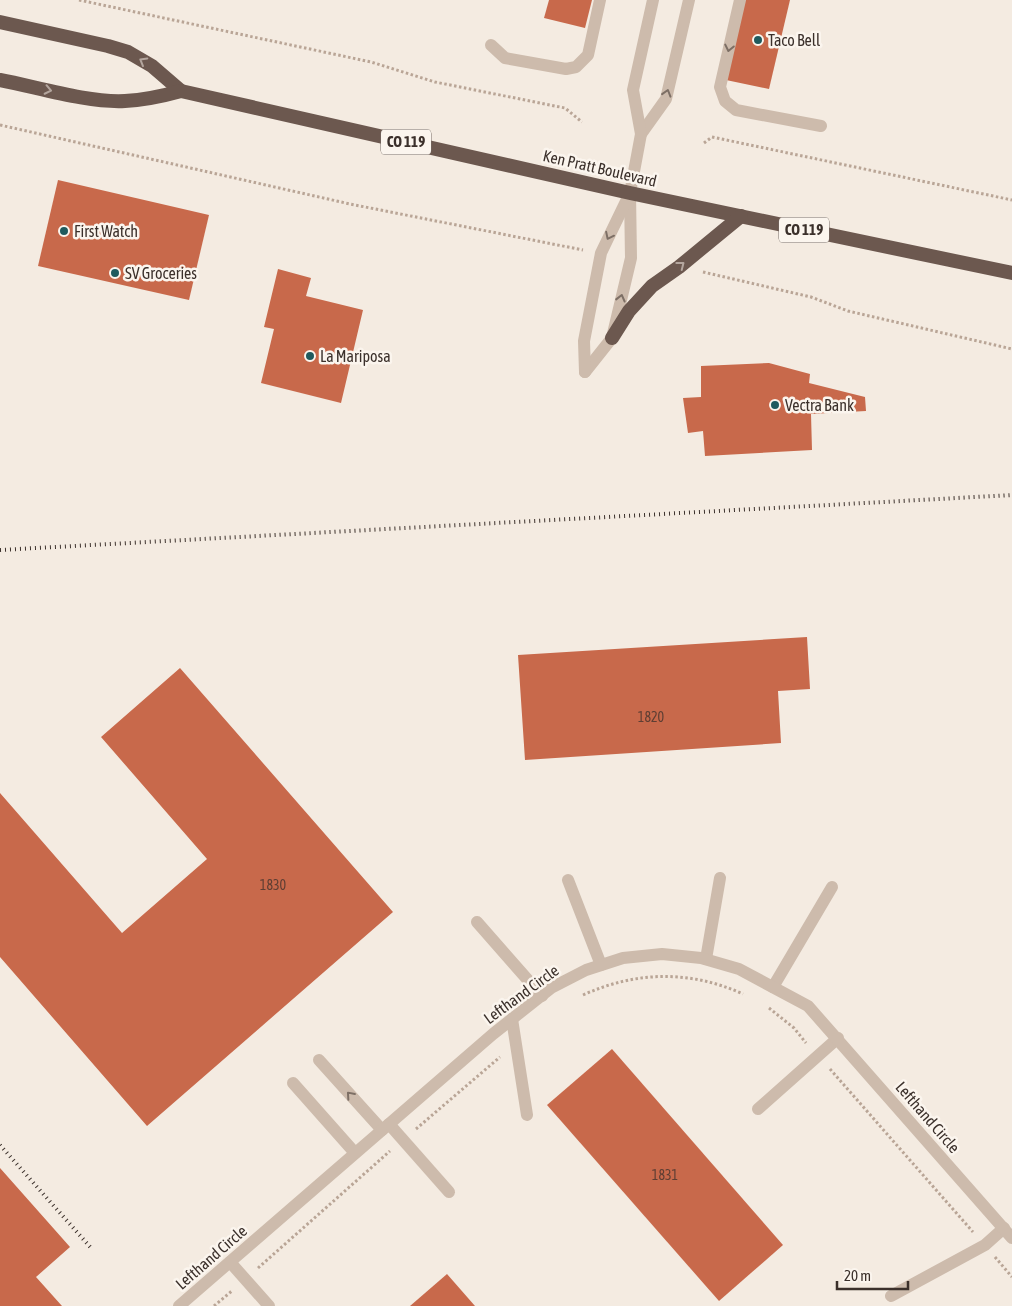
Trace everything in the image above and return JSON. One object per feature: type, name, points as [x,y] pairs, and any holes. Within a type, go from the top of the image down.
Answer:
[{"type":"highway","name":"Ken Pratt Boulevard","points":[[0,22],[128,52],[152,66],[182,91],[630,193],[1012,273]]},
{"type":"highway","name":"Ken Pratt Boulevard","points":[[0,80],[96,100],[124,101],[160,97],[182,91]]},
{"type":"highway","points":[[612,338],[630,311],[652,286],[679,267],[741,216]]},
{"type":"street","points":[[491,45],[505,58],[566,69],[576,67],[588,55],[600,0]]},
{"type":"street","points":[[630,193],[600,253],[584,341],[585,372],[612,338],[631,258],[630,193],[641,134],[632,90],[653,0]]},
{"type":"street","points":[[641,134],[666,99],[689,0]]},
{"type":"street","points":[[740,0],[720,87],[725,101],[736,110],[821,126]]},
{"type":"street","points":[[706,959],[720,878]]},
{"type":"street","points":[[568,880],[601,965]]},
{"type":"street","points":[[773,987],[832,887]]},
{"type":"street","points":[[477,922],[542,996]]},
{"type":"street","name":"Lefthand Circle","points":[[179,1306],[355,1153],[551,988],[586,970],[623,958],[662,954],[706,959],[739,968],[808,1006],[1008,1233]]},
{"type":"street","points":[[512,1019],[527,1115]]},
{"type":"street","points":[[758,1109],[838,1038]]},
{"type":"street","points":[[320,1060],[386,1127],[404,1140],[449,1192]]},
{"type":"street","points":[[293,1083],[355,1153]]},
{"type":"street","points":[[891,1296],[1008,1233]]},
{"type":"street","points":[[230,1262],[269,1306]]},
{"type":"path","points":[[79,0],[371,62],[436,82],[565,108],[582,122]]},
{"type":"path","points":[[0,125],[350,204],[600,253]]},
{"type":"path","points":[[704,143],[712,137],[1012,200]]},
{"type":"path","points":[[679,267],[757,283],[811,297],[848,311],[1012,349]]},
{"type":"path","points":[[577,997],[624,980],[658,976],[684,977],[714,983],[748,997]]},
{"type":"path","points":[[762,1004],[794,1028],[1012,1277]]},
{"type":"path","points":[[214,1306],[517,1042]]},
{"type":"building","points":[[549,0],[592,0],[585,28],[544,18]]},
{"type":"building","name":"Taco Bell","points":[[745,0],[790,0],[769,89],[726,80]]},
{"type":"building","points":[[58,180],[209,215],[189,300],[38,266]]},
{"type":"building","name":"La Mariposa","points":[[278,269],[311,278],[306,296],[363,310],[341,403],[261,383],[274,329],[264,327]]},
{"type":"building","name":"Vectra Bank","points":[[769,363],[810,374],[809,383],[865,397],[866,411],[811,414],[812,450],[705,456],[703,431],[688,433],[683,398],[701,397],[701,366]]},
{"type":"building","points":[[807,637],[810,689],[778,691],[781,743],[525,760],[518,655]]},
{"type":"building","points":[[180,668],[393,912],[147,1126],[0,957],[0,793],[122,933],[207,859],[101,737]]},
{"type":"building","points":[[612,1049],[783,1245],[719,1301],[547,1105]]},
{"type":"building","points":[[0,1168],[70,1247],[36,1277],[62,1306],[0,1306]]},
{"type":"building","points":[[447,1274],[475,1306],[410,1306]]},
{"type":"railway","points":[[0,550],[1012,495]]},
{"type":"railway","points":[[0,1145],[91,1248]]},
{"type":"place","name":"Taco Bell","points":[[758,40]]},
{"type":"place","name":"First Watch","points":[[64,231]]},
{"type":"place","name":"SV Groceries","points":[[115,273]]},
{"type":"place","name":"La Mariposa","points":[[310,356]]},
{"type":"place","name":"Vectra Bank","points":[[775,405]]}]
